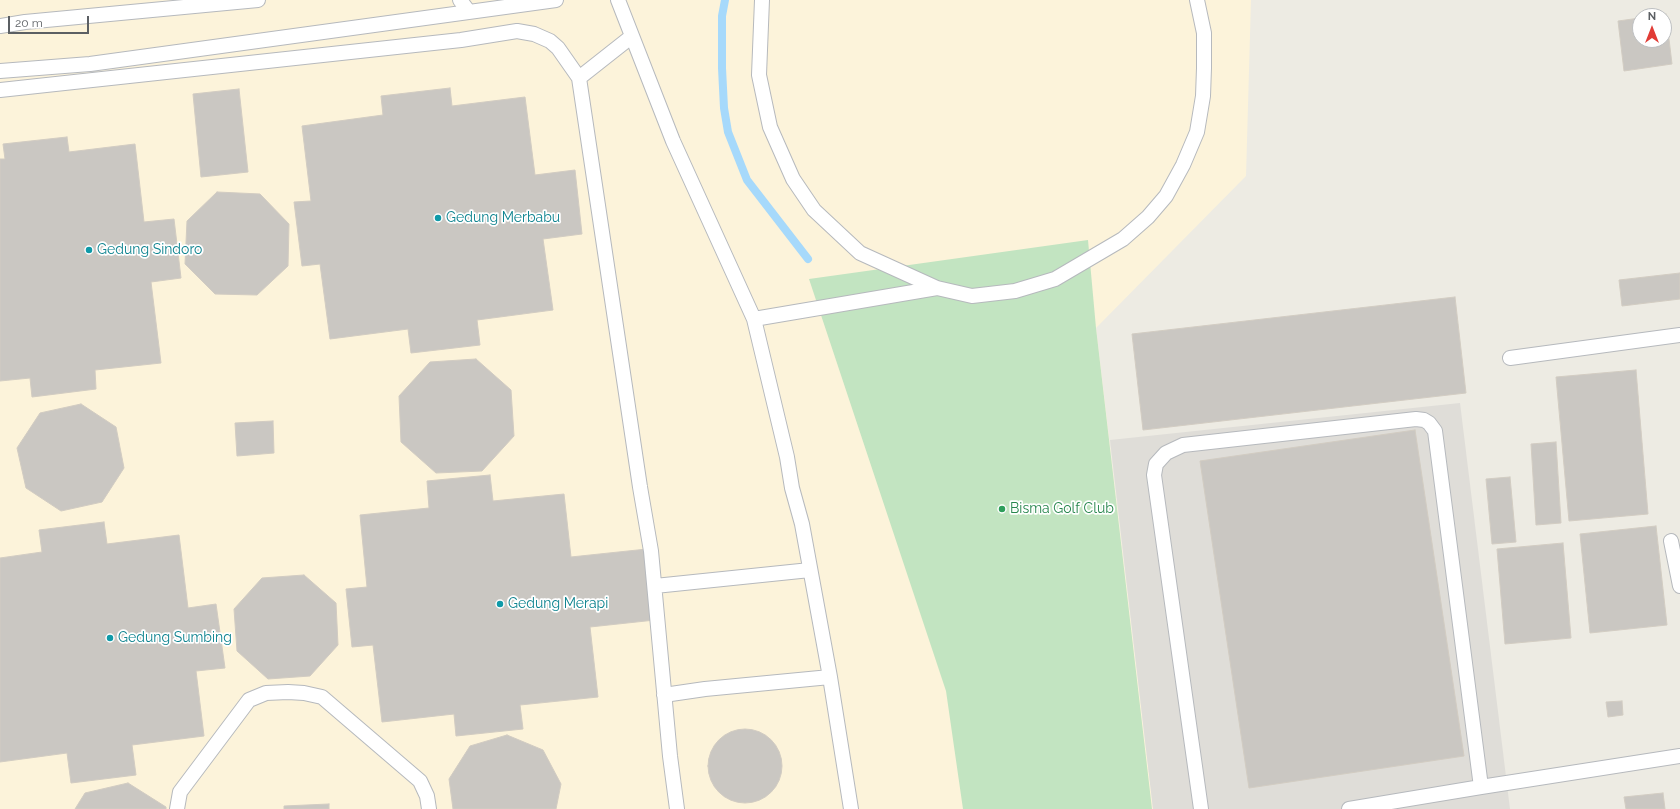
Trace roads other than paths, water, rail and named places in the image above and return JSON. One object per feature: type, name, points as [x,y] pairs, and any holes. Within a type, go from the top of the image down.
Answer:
[{"type":"lane","points":[[0,26],[33,21],[258,0]]},
{"type":"lane","points":[[460,0],[469,12]]},
{"type":"lane","points":[[0,72],[90,64],[556,0]]},
{"type":"lane","points":[[618,0],[631,37],[676,148],[754,319],[787,457],[792,488],[802,524],[830,677],[851,809]]},
{"type":"lane","points":[[762,0],[759,75],[770,127],[793,179],[814,210],[860,253],[937,288],[972,296],[1015,291],[1055,279],[1122,239],[1148,217],[1166,196],[1184,166],[1197,132],[1203,96],[1204,33],[1197,0]]},
{"type":"lane","points":[[0,90],[454,41],[518,31],[534,34],[550,41],[558,48],[579,78],[651,551],[664,695],[677,809]]},
{"type":"lane","points":[[579,78],[631,37]]},
{"type":"lane","points":[[754,319],[937,288]]},
{"type":"lane","points":[[1510,358],[1680,336]]},
{"type":"lane","points":[[1201,809],[1154,475],[1156,464],[1166,453],[1183,445],[1416,420],[1424,420],[1432,425],[1436,431],[1481,787]]},
{"type":"lane","points":[[1672,541],[1680,586]]},
{"type":"lane","points":[[655,586],[810,570]]},
{"type":"lane","points":[[664,695],[705,689],[830,677]]},
{"type":"lane","points":[[177,809],[180,792],[249,700],[266,694],[288,692],[304,693],[322,698],[420,781],[427,796],[429,809]]},
{"type":"lane","points":[[1349,809],[1680,756]]},
{"type":"waterway","points":[[725,0],[722,16],[722,68],[724,108],[728,132],[747,180],[808,259]]},
{"type":"place","name":"Gedung Merbabu","points":[[438,218]]},
{"type":"place","name":"Gedung Sindoro","points":[[89,250]]},
{"type":"place","name":"Bisma Golf Club","points":[[1002,509]]},
{"type":"place","name":"Gedung Merapi","points":[[500,604]]},
{"type":"place","name":"Gedung Sumbing","points":[[110,638]]}]
